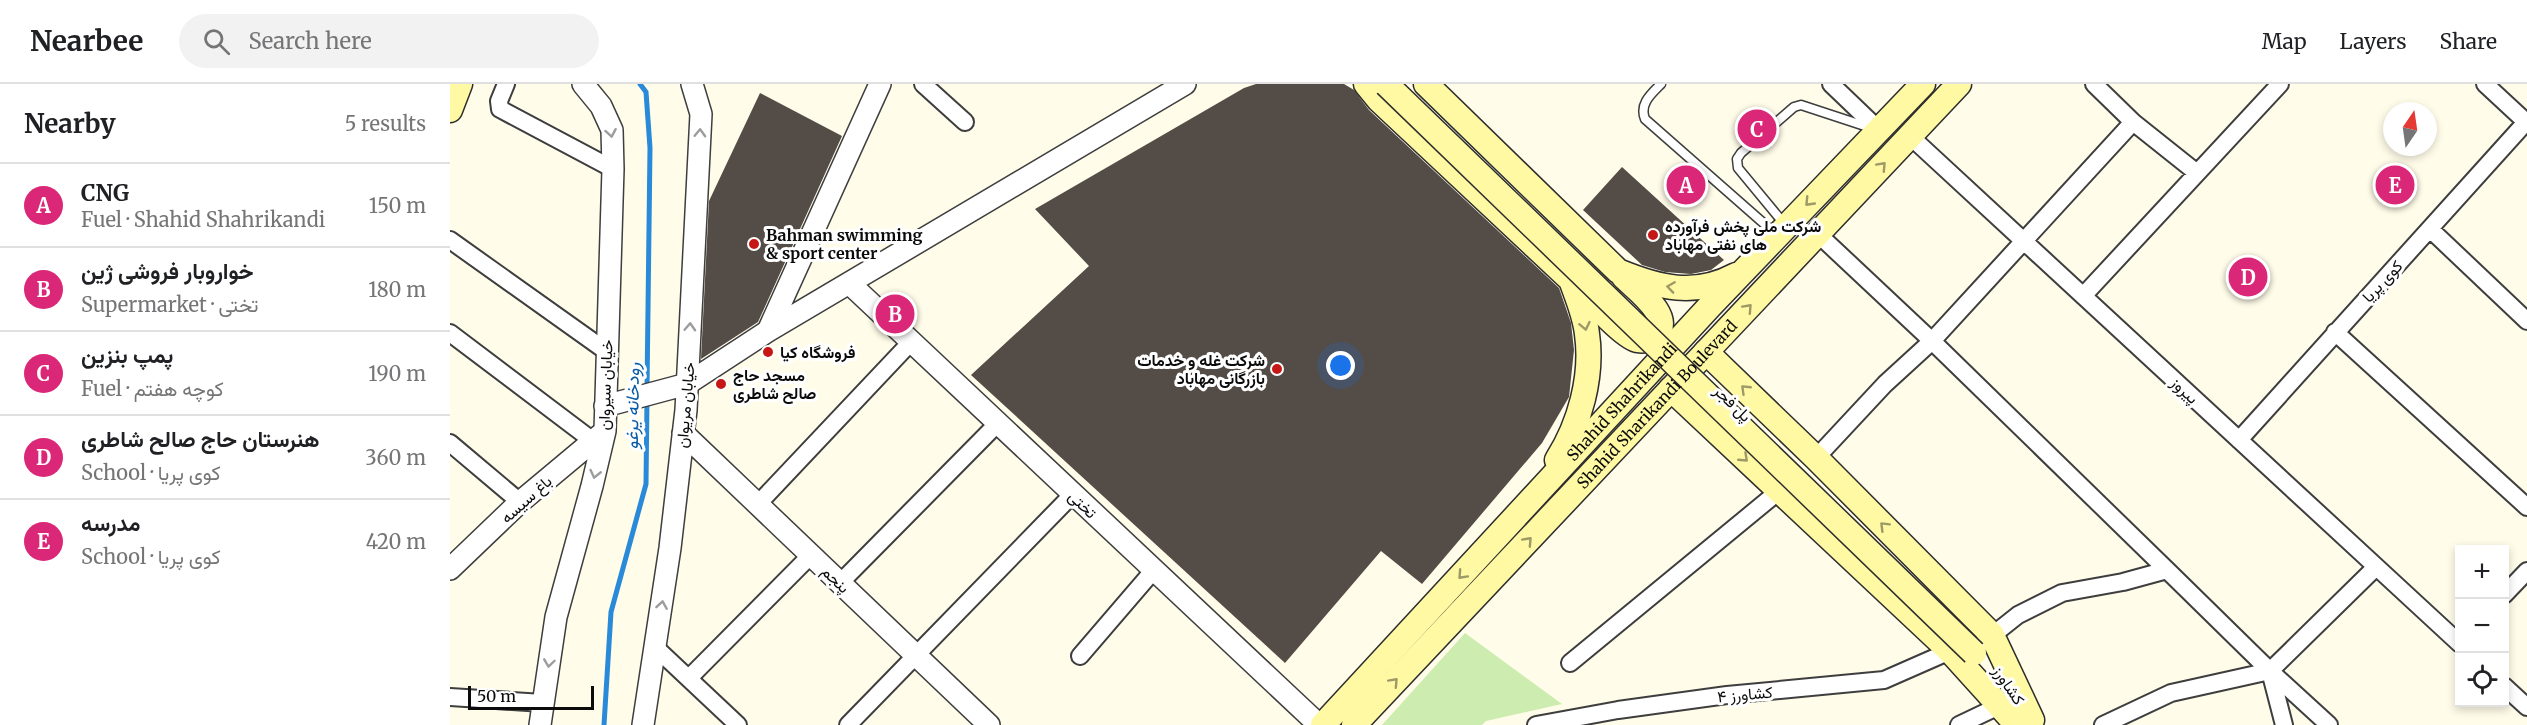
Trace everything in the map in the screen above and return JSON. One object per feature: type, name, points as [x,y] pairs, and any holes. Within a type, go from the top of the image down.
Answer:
[{"type":"main road","points":[[450,110],[460,84]]},
{"type":"main road","points":[[1366,84],[1379,100],[1625,333],[1636,340],[1654,336],[1660,326],[1660,314],[1426,84]]},
{"type":"main road","points":[[1386,84],[1974,646]]},
{"type":"main road","name":"پل فجر","points":[[1408,84],[1974,646]]},
{"type":"main road","name":"Shahid Shahrikandi","points":[[1323,725],[1781,231],[1923,84]]},
{"type":"main road","name":"Shahid Sharikandi Boulevard","points":[[1354,725],[1959,84]]},
{"type":"main road","points":[[1618,271],[1646,283],[1676,288],[1701,288],[1723,281],[1746,269]]},
{"type":"main road","points":[[1531,500],[1564,449],[1578,418],[1586,384],[1587,334],[1571,280]]},
{"type":"main road","points":[[1706,352],[1816,458],[1974,646],[2001,705],[2026,724]]},
{"type":"main road","points":[[1671,389],[1779,491],[1974,646]]},
{"type":"main road","name":"کشاورز","points":[[1974,646],[2026,724]]},
{"type":"street","points":[[506,84],[499,101],[500,109],[613,169]]},
{"type":"street","name":"خیابان سیروان","points":[[540,725],[556,618],[605,406],[613,169],[612,130],[601,106],[583,84]]},
{"type":"street","name":"خیابان مریوان","points":[[644,725],[670,548],[687,384],[701,114],[692,84]]},
{"type":"street","points":[[768,331],[880,84]]},
{"type":"street","points":[[923,84],[965,122]]},
{"type":"street","points":[[605,406],[687,384],[768,331],[1185,84]]},
{"type":"street","points":[[1831,84],[1879,130]]},
{"type":"street","points":[[2094,84],[2133,122],[2198,173]]},
{"type":"street","points":[[2083,296],[2280,84]]},
{"type":"street","points":[[2485,84],[2526,123]]},
{"type":"street","points":[[1816,458],[1886,384],[1932,341],[2133,122]]},
{"type":"street","name":"کوی پریا","points":[[2239,440],[2526,123]]},
{"type":"street","name":"پیروز","points":[[1910,136],[2455,640]]},
{"type":"street","points":[[2430,229],[2527,321]]},
{"type":"street","points":[[1818,234],[1932,341],[2270,671],[2329,725]]},
{"type":"street","points":[[450,240],[606,351]]},
{"type":"street","name":"تختی","points":[[849,284],[1318,725]]},
{"type":"street","points":[[2336,332],[2527,507]]},
{"type":"street","points":[[450,333],[599,436]]},
{"type":"street","points":[[758,504],[911,342]]},
{"type":"street","points":[[840,583],[998,423]]},
{"type":"street","name":"پنجم","points":[[683,433],[989,725]]},
{"type":"street","name":"باغ سیسه","points":[[452,565],[520,502],[599,436]]},
{"type":"street","points":[[450,443],[520,502]]},
{"type":"street","points":[[1570,663],[1779,491]]},
{"type":"street","points":[[848,725],[1073,494]]},
{"type":"street","points":[[689,678],[812,555]]},
{"type":"street","points":[[2103,725],[2171,693],[2270,671],[2376,567]]},
{"type":"street","name":"کشاورز ۴","points":[[1536,725],[1618,710],[1727,695],[1884,680],[1974,646],[2018,615],[2062,593],[2124,582],[2167,570]]},
{"type":"street","points":[[2509,590],[2527,570]]},
{"type":"street","points":[[1080,656],[1152,571]]},
{"type":"street","points":[[655,647],[738,725]]},
{"type":"street","points":[[2270,671],[2284,725]]},
{"type":"street","points":[[2509,690],[2527,707]]},
{"type":"street","points":[[450,697],[543,703]]},
{"type":"street","points":[[1959,725],[2001,705]]},
{"type":"lane","points":[[1661,84],[1644,102],[1645,119],[1781,231]]},
{"type":"lane","points":[[1781,231],[1738,168],[1737,159],[1741,153],[1794,107],[1801,105],[1879,130]]},
{"type":"green space","points":[[1465,633],[1562,704],[1486,721],[1482,725],[1382,725]]},
{"type":"building","name":"شرکت غله و خدمات بازرگانی مهاباد","points":[[1256,84],[1344,84],[1354,90],[1369,110],[1559,288],[1571,323],[1574,350],[1569,397],[1542,443],[1422,584],[1381,551],[1285,663],[971,375],[1089,266],[1035,209],[1244,88]]},
{"type":"building","name":"Bahman swimming & sport center","points":[[760,93],[842,136],[758,322],[701,359],[709,201]]},
{"type":"building","name":"شرکت ملی پخش فرآورده های نفتی مهاباد","points":[[1622,167],[1724,260],[1711,270],[1691,274],[1665,272],[1642,265],[1583,210]]},
{"type":"waterway","name":"رودخانه یرغو","points":[[640,84],[646,92],[650,148],[647,389]]},
{"type":"waterway","name":"رودخانه یرغو","points":[[604,725],[611,612],[646,484],[647,399]]},
{"type":"place","name":"پمپ بنزین","points":[[1757,129]]},
{"type":"place","name":"CNG","points":[[1686,185]]},
{"type":"place","name":"مدرسه","points":[[2395,185]]},
{"type":"place","name":"شرکت ملی پخش فرآورده های نفتی مهاباد","points":[[1653,235]]},
{"type":"place","name":"Bahman swimming & sport center","points":[[754,244]]},
{"type":"place","name":"هنرستان حاج صالح شاطری","points":[[2248,277]]},
{"type":"place","name":"خواروبار فروشی ژین","points":[[895,314]]},
{"type":"place","name":"فروشگاه کیا","points":[[768,352]]},
{"type":"place","name":"شرکت غله و خدمات بازرگانی مهاباد","points":[[1277,369]]},
{"type":"place","name":"مسجد حاج صالح شاطری","points":[[721,384]]}]
